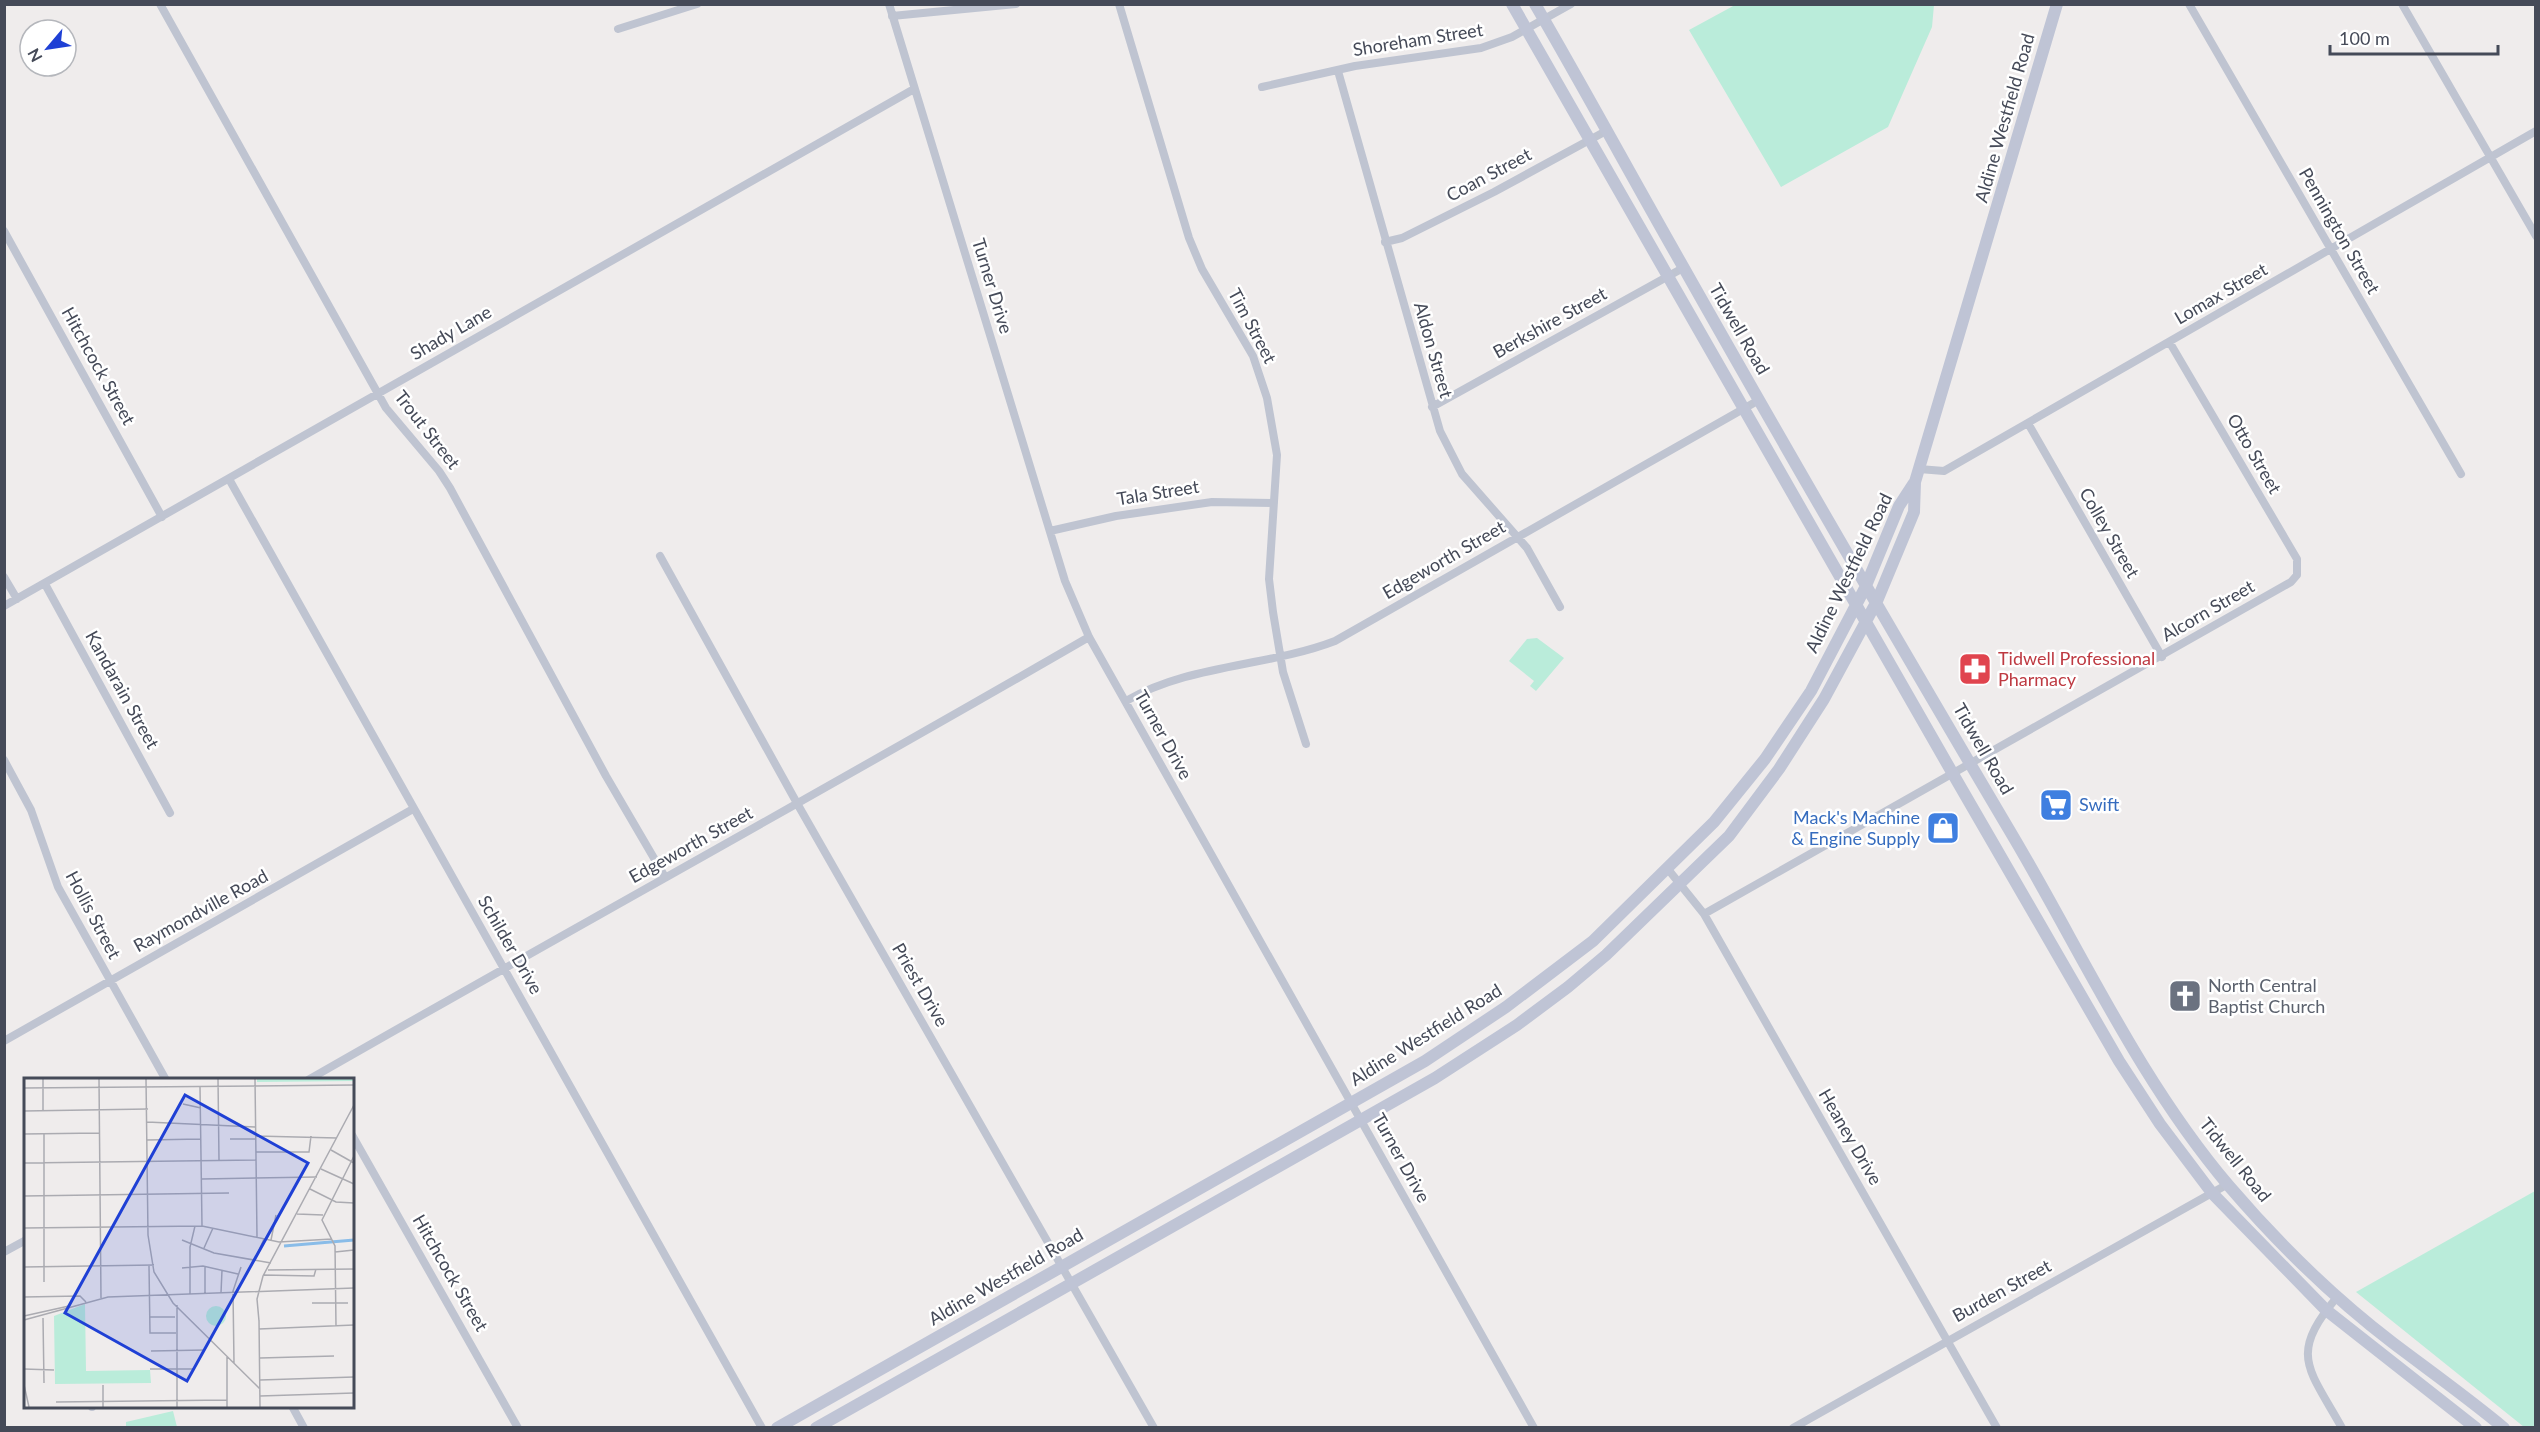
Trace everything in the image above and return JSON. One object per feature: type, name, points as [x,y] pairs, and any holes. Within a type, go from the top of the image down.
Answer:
[{"type":"main road","name":"Tidwell Road","points":[[1512,4],[1743,410],[1857,603],[2119,1061],[2160,1124],[2212,1193],[2326,1310],[2476,1428]]},
{"type":"main road","name":"Tidwell Road","points":[[1535,4],[1683,268],[2046,892],[2133,1053],[2181,1124],[2228,1184],[2280,1240],[2338,1296],[2391,1342],[2448,1382],[2504,1428]]},
{"type":"main road","name":"Aldine Westfield Road","points":[[816,1428],[1435,1077],[1540,1008],[1606,955],[1729,836],[1779,769],[1824,699],[1876,601],[1914,512],[1915,482],[2057,4]]},
{"type":"main road","name":"Aldine Westfield Road","points":[[777,1428],[1425,1061],[1546,978],[1593,940],[1713,823],[1765,759],[1811,691],[1867,584],[1899,506],[1915,482]]},
{"type":"main road","points":[[1765,759],[1779,769]]},
{"type":"main road","points":[[2026,900],[2046,892]]},
{"type":"main road","points":[[2119,1061],[2133,1053]]},
{"type":"main road","points":[[1203,1186],[1212,1202]]},
{"type":"main road","points":[[912,1351],[921,1368]]},
{"type":"main road","points":[[2434,1394],[2466,1428]]},
{"type":"street","name":"Trout Street","points":[[160,4],[378,394],[393,418],[439,471],[450,488],[606,776],[665,876]]},
{"type":"street","points":[[618,29],[697,4]]},
{"type":"street","name":"Turner Drive","points":[[889,4],[1065,581],[1089,637],[1534,1428]]},
{"type":"street","points":[[892,16],[1016,4]]},
{"type":"street","name":"Tim Street","points":[[1119,4],[1189,238],[1202,269],[1253,356],[1268,398],[1277,455],[1269,579],[1280,657],[1306,744]]},
{"type":"street","name":"Shoreham Street","points":[[1262,87],[1338,71],[1481,48],[1527,30],[1571,4]]},
{"type":"street","name":"Pennington Street","points":[[2189,4],[2461,474]]},
{"type":"street","points":[[2402,4],[2535,236]]},
{"type":"street","name":"Aldon Street","points":[[1338,71],[1432,407],[1447,447],[1462,474],[1519,537],[1560,607]]},
{"type":"street","name":"Shady Lane","points":[[4,606],[914,89]]},
{"type":"street","name":"Coan Street","points":[[1385,242],[1402,238],[1464,208],[1606,131]]},
{"type":"street","name":"Lomax Street","points":[[1919,469],[1944,471],[2028,425],[2535,132]]},
{"type":"street","name":"Hitchcock Street","points":[[4,231],[162,517]]},
{"type":"street","name":"Berkshire Street","points":[[1432,407],[1683,268]]},
{"type":"street","name":"Otto Street","points":[[2170,343],[2296,559],[2297,575],[2291,582]]},
{"type":"street","name":"Edgeworth Street","points":[[1126,701],[1175,681],[1235,665],[1280,657],[1335,641],[1759,400]]},
{"type":"street","name":"Colley Street","points":[[2028,425],[2162,657]]},
{"type":"street","name":"Schilder Drive","points":[[229,479],[762,1428]]},
{"type":"street","name":"Tala Street","points":[[1050,531],[1116,516],[1212,502],[1274,503]]},
{"type":"street","name":"Priest Drive","points":[[660,556],[798,805],[1154,1428]]},
{"type":"street","points":[[4,577],[17,599]]},
{"type":"street","name":"Alcorn Street","points":[[1704,914],[2291,582]]},
{"type":"street","name":"Kandarain Street","points":[[45,584],[170,813]]},
{"type":"street","name":"Edgeworth Street","points":[[319,1077],[665,876],[798,805],[1089,637]]},
{"type":"street","name":"Hollis Street","points":[[4,760],[39,831],[53,876],[165,1078]]},
{"type":"street","name":"Raymondville Road","points":[[4,1041],[413,809]]},
{"type":"street","name":"Heaney Drive","points":[[1667,868],[1704,914],[1996,1428]]},
{"type":"street","name":"Hitchcock Street","points":[[354,1140],[518,1428]]},
{"type":"street","name":"Burden Street","points":[[1793,1428],[2228,1184]]},
{"type":"street","points":[[4,1252],[24,1241]]},
{"type":"street","points":[[2338,1296],[2310,1334],[2308,1360],[2316,1383],[2342,1428]]},
{"type":"street","points":[[293,1408],[304,1428]]},
{"type":"green space","points":[[1735,5],[1934,5],[1932,27],[1888,127],[1781,187],[1689,30]]},
{"type":"green space","points":[[1537,638],[1564,658],[1536,691],[1530,686],[1534,681],[1509,661],[1527,639]]},
{"type":"green space","points":[[2535,1191],[2536,1427],[2524,1427],[2356,1292]]},
{"type":"green space","points":[[173,1411],[177,1427],[126,1427],[126,1422]]},
{"type":"place","name":"Tidwell Professional Pharmacy","points":[[1975,669]]},
{"type":"place","name":"Swift","points":[[2056,805]]},
{"type":"place","name":"Mack's Machine & Engine Supply","points":[[1943,828]]},
{"type":"place","name":"North Central Baptist Church","points":[[2185,996]]}]
